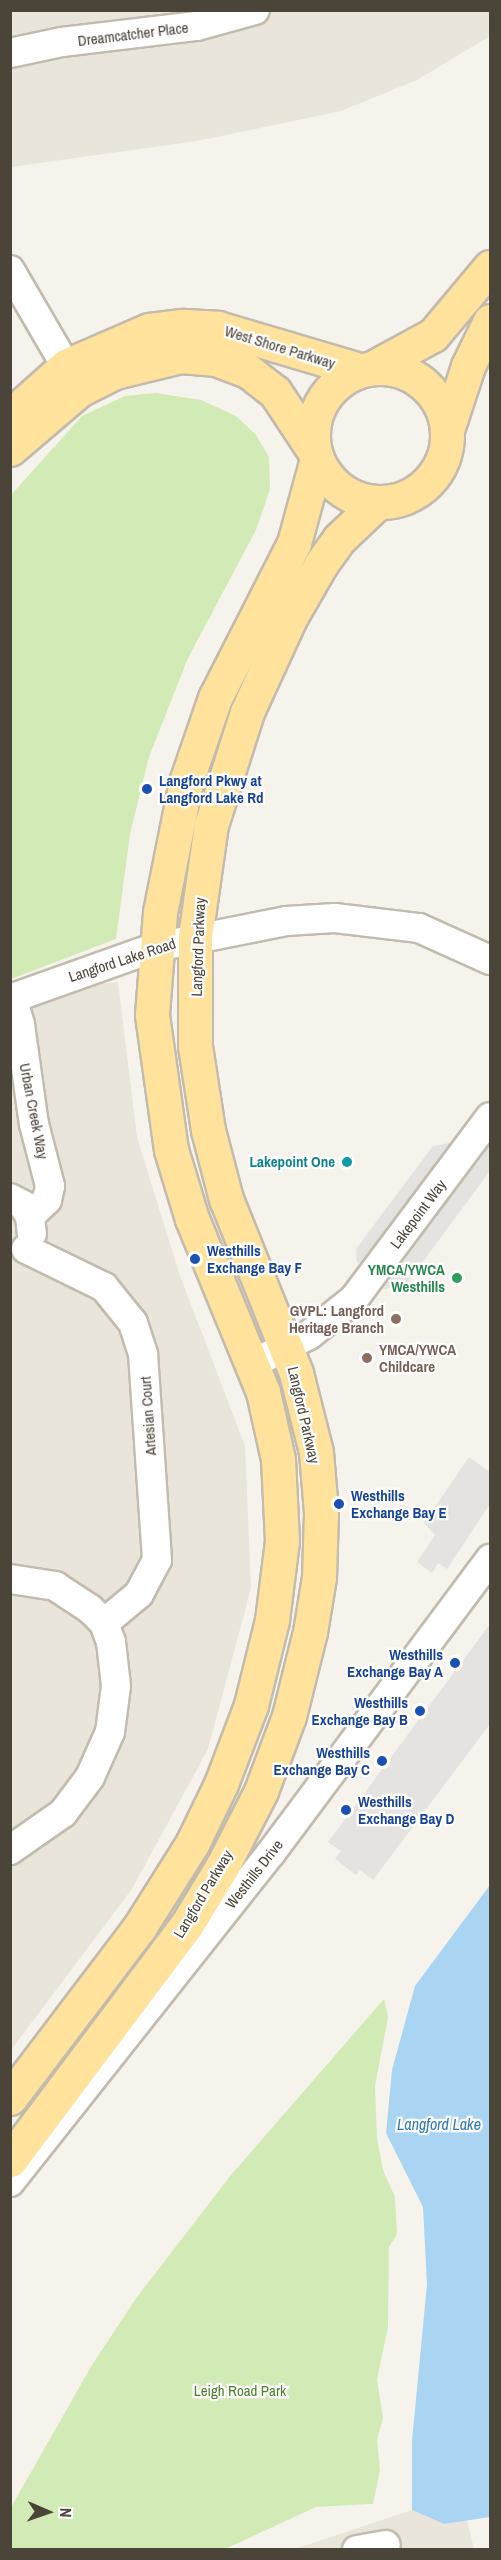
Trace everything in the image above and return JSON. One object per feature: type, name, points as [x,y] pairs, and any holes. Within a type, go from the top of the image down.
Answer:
[{"type":"main road","points":[[10,2097],[139,1929],[192,1844],[221,1784],[251,1705],[272,1620],[282,1541],[278,1460],[263,1392],[192,1219],[171,1150],[152,1014],[156,947],[179,812],[199,740],[235,656],[294,543],[316,455],[317,411],[327,393],[367,369],[433,335],[490,267]]},
{"type":"main road","points":[[316,455],[340,490],[377,503],[397,501],[428,483],[440,467],[447,447],[448,427],[468,366],[490,321]]},
{"type":"main road","name":"West Shore Parkway","points":[[10,416],[73,378],[140,333],[184,326],[248,335],[367,369]]},
{"type":"main road","name":"West Shore Parkway","points":[[10,449],[73,378],[115,372],[149,362],[182,356],[216,359],[248,371],[275,392],[316,455]]},
{"type":"main road","points":[[367,369],[395,368],[414,376],[430,389],[442,407],[448,427]]},
{"type":"main road","name":"Langford Parkway","points":[[10,2160],[186,1926],[261,1791],[289,1716],[314,1610],[321,1512],[315,1452],[296,1373],[226,1198],[208,1130],[195,1046],[195,937],[211,825],[247,712],[290,618],[321,564],[338,541],[377,503]]},
{"type":"street","name":"Dreamcatcher Place","points":[[10,53],[62,42],[197,26],[255,10]]},
{"type":"street","points":[[10,270],[73,378]]},
{"type":"street","name":"Langford Lake Road","points":[[11,999],[156,947],[195,937],[286,921],[335,918],[419,928],[487,961]]},
{"type":"street","name":"Urban Creek Way","points":[[11,999],[20,1025],[34,1125],[50,1186],[47,1200],[20,1207]]},
{"type":"street","name":"Lakepoint Way","points":[[252,1364],[325,1324],[354,1299],[490,1117]]},
{"type":"street","name":"Artesian Court","points":[[20,1207],[32,1236],[18,1253],[104,1287],[133,1323],[143,1354],[157,1560],[139,1594],[104,1623]]},
{"type":"street","name":"Westhills Drive","points":[[10,2182],[271,1853],[490,1559]]},
{"type":"street","points":[[10,1579],[61,1588],[104,1623],[116,1664],[116,1686],[102,1755],[63,1813],[10,1850]]},
{"type":"street","points":[[357,2550],[386,2545]]},
{"type":"shaded area","points":[[10,11],[490,11],[490,36],[417,80],[341,111],[197,141],[11,167]]},
{"type":"shaded area","points":[[118,982],[137,1137],[179,1273],[245,1446],[251,1588],[208,1749],[132,1889],[11,2050],[11,993]]},
{"type":"shaded area","points":[[456,1142],[366,1262],[357,1263],[356,1249],[433,1146]]},
{"type":"shaded area","points":[[490,1144],[490,1171],[405,1286],[383,1289]]},
{"type":"shaded area","points":[[469,1457],[490,1472],[490,1504],[447,1569],[438,1563],[432,1573],[417,1562],[435,1535],[424,1523]]},
{"type":"shaded area","points":[[490,1624],[490,1724],[373,1880],[360,1870],[356,1875],[335,1859],[341,1851],[328,1842]]},
{"type":"shaded area","points":[[412,2510],[444,2524],[467,2520],[474,2549],[292,2550]]},
{"type":"green space","points":[[156,393],[201,400],[236,416],[256,435],[269,457],[270,489],[256,530],[188,658],[149,757],[130,834],[116,939],[11,979],[11,495],[82,416],[125,396]]},
{"type":"green space","name":"Leigh Road Park","points":[[384,1999],[388,2017],[375,2086],[377,2139],[383,2170],[395,2197],[397,2234],[389,2247],[388,2327],[377,2379],[383,2418],[377,2440],[380,2470],[373,2504],[316,2507],[225,2549],[11,2549],[11,2509],[14,2502],[92,2365],[137,2297],[231,2175]]},
{"type":"water","name":"Langford Lake","points":[[490,1885],[490,2517],[444,2524],[412,2510],[412,2441],[427,2284],[423,2207],[386,2133],[392,2070],[415,1986]]},
{"type":"place","name":"Langford Pkwy at Langford Lake Rd","points":[[147,789]]},
{"type":"place","name":"Lakepoint One","points":[[347,1162]]},
{"type":"place","name":"Westhills Exchange Bay F","points":[[195,1259]]},
{"type":"place","name":"YMCA/YWCA Westhills","points":[[457,1278]]},
{"type":"place","name":"GVPL: Langford Heritage Branch","points":[[396,1319]]},
{"type":"place","name":"YMCA/YWCA Childcare","points":[[367,1358]]},
{"type":"place","name":"Westhills Exchange Bay E","points":[[339,1504]]},
{"type":"place","name":"Westhills Exchange Bay A","points":[[455,1663]]},
{"type":"place","name":"Westhills Exchange Bay B","points":[[420,1711]]},
{"type":"place","name":"Westhills Exchange Bay C","points":[[382,1761]]},
{"type":"place","name":"Westhills Exchange Bay D","points":[[346,1810]]}]
